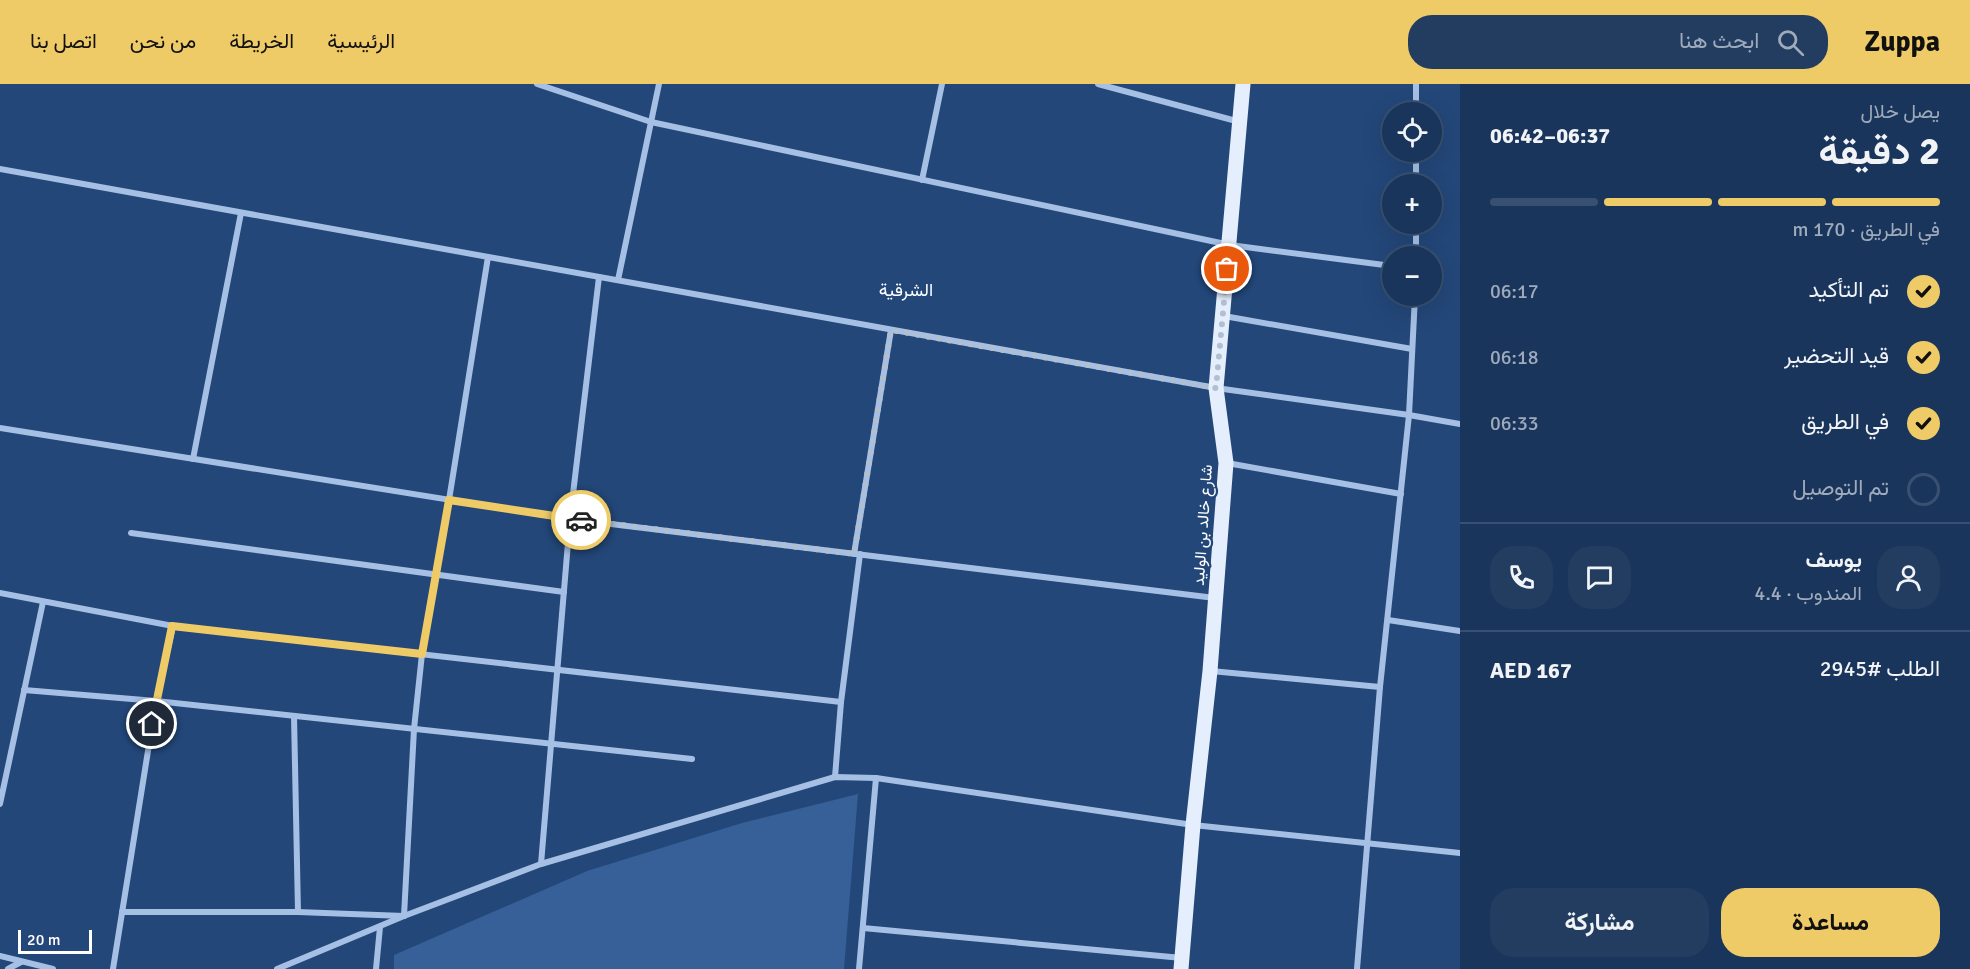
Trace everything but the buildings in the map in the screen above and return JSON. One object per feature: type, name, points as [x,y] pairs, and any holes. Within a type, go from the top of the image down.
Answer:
[{"type":"main road","name":"شارع خالد بن الوليد","points":[[1181,963],[1210,671],[1226,463],[1216,388],[1243,84]]},
{"type":"street","points":[[537,84],[651,122],[922,180],[1230,245],[1382,265]]},
{"type":"street","points":[[618,280],[659,84]]},
{"type":"street","points":[[922,180],[942,84]]},
{"type":"street","points":[[1098,84],[1240,123]]},
{"type":"street","points":[[1416,84],[1416,102]]},
{"type":"street","points":[[0,169],[1216,388],[1460,424]]},
{"type":"street","points":[[193,459],[241,213]]},
{"type":"street","points":[[404,916],[414,729],[422,654],[488,257]]},
{"type":"street","points":[[541,864],[570,519],[599,277]]},
{"type":"street","points":[[1357,969],[1380,687],[1409,415],[1414,306]]},
{"type":"street","points":[[1223,316],[1412,349]]},
{"type":"street","points":[[836,777],[857,554],[891,330]]},
{"type":"street","points":[[0,428],[570,519],[1215,598]]},
{"type":"street","points":[[1226,463],[1401,494]]},
{"type":"street","points":[[131,533],[564,592]]},
{"type":"street","points":[[0,593],[172,626],[842,702]]},
{"type":"street","points":[[0,804],[44,602]]},
{"type":"street","points":[[1388,620],[1460,631]]},
{"type":"street","points":[[113,969],[156,701],[172,626]]},
{"type":"street","points":[[1210,671],[1380,687]]},
{"type":"street","points":[[24,690],[156,701],[692,759]]},
{"type":"street","points":[[294,716],[298,912]]},
{"type":"street","points":[[277,969],[404,916],[541,864],[836,777],[876,777],[1193,825],[1460,854]]},
{"type":"street","points":[[859,969],[876,777]]},
{"type":"street","points":[[122,912],[298,912],[404,916]]},
{"type":"street","points":[[376,969],[380,927]]},
{"type":"street","points":[[862,928],[1181,963]]},
{"type":"street","points":[[0,956],[53,969]]},
{"type":"street","points":[[8,969],[22,962]]},
{"type":"shaded area","points":[[858,794],[844,969],[394,969],[394,955],[587,871],[742,823]]},
{"type":"way so far","points":[[581,520],[854,554],[891,330],[1216,388],[1227,269]]},
{"type":"district","name":"الشرقية","points":[[906,290]]},
{"type":"route","points":[[152,724],[172,626],[422,654],[449,500],[581,520]]}]
